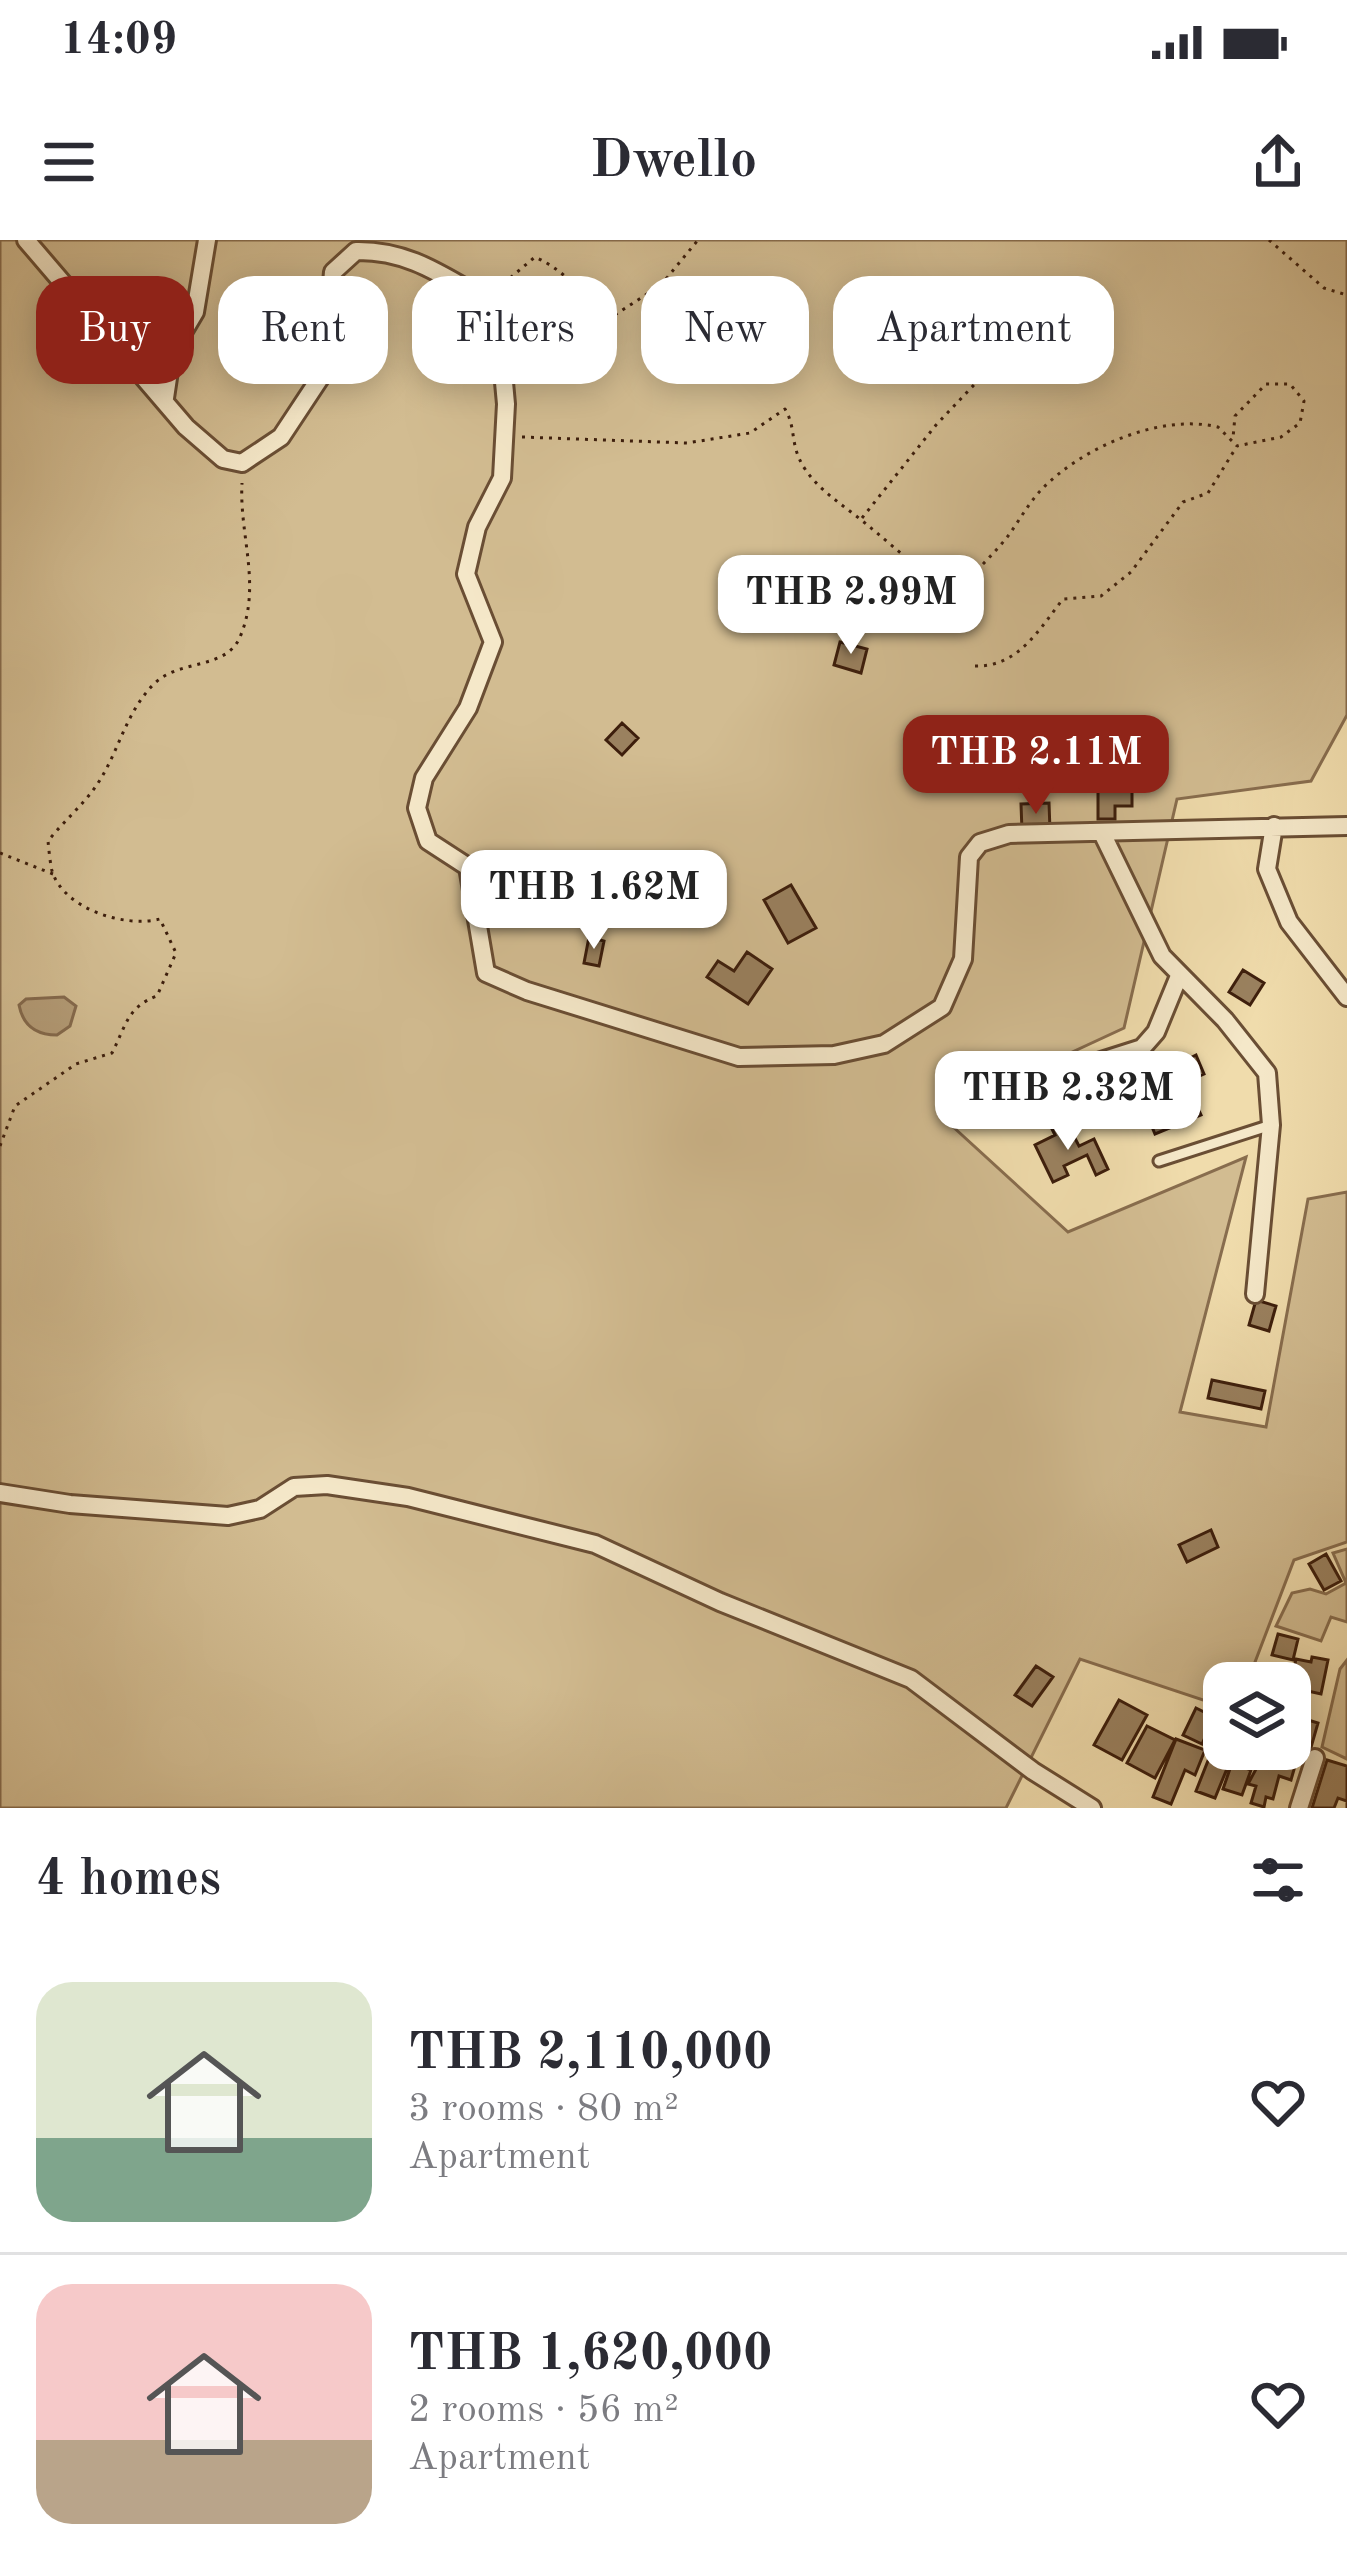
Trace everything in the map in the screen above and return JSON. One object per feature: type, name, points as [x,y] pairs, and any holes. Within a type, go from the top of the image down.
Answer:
[{"type":"street","points":[[26,240],[186,427],[224,459],[242,463],[281,437],[324,372],[333,272],[356,251],[390,250],[441,276]]},
{"type":"street","points":[[164,398],[172,351],[195,312],[207,240]]},
{"type":"street","points":[[501,384],[502,478],[477,527],[466,574],[494,642],[468,708],[424,778],[417,808],[428,841],[468,867],[486,973],[527,991],[739,1057],[834,1055],[884,1044],[942,1007],[963,959],[969,857],[980,843],[1009,834],[1347,826]]},
{"type":"street","points":[[1274,826],[1267,868],[1289,922],[1347,998]]},
{"type":"street","points":[[1102,833],[1162,956],[1226,1020],[1267,1073],[1271,1125],[1255,1294]]},
{"type":"street","points":[[988,1110],[1029,1084],[1142,1048],[1156,1032],[1179,976]]},
{"type":"street","points":[[0,1493],[70,1504],[228,1516],[260,1509],[294,1487],[327,1485],[408,1497],[595,1544],[720,1602],[911,1679],[1092,1808]]},
{"type":"street","points":[[1299,1808],[1315,1757]]},
{"type":"lane","points":[[1159,1161],[1271,1125]]},
{"type":"path","points":[[617,313],[661,285],[698,240]]},
{"type":"path","points":[[1269,240],[1324,288],[1347,295]]},
{"type":"path","points":[[513,276],[535,257],[568,276]]},
{"type":"path","points":[[861,519],[975,384]]},
{"type":"path","points":[[974,666],[1000,666],[1020,650],[1063,598],[1101,596],[1131,572],[1183,502],[1208,493],[1235,444],[1235,416],[1246,401],[1266,384],[1290,384],[1304,401],[1300,423],[1281,437],[1235,444]]},
{"type":"path","points":[[504,436],[639,445],[687,442],[750,433],[784,409],[792,421],[791,444],[807,472],[832,499],[922,574],[957,590],[1006,538],[1040,491],[1073,462],[1162,428],[1202,423],[1219,428],[1235,444]]},
{"type":"path","points":[[0,1147],[14,1106],[76,1064],[112,1053],[127,1015],[138,1003],[158,996],[176,953],[160,919],[114,916],[76,904],[53,874],[48,841],[97,785],[132,712],[158,680],[195,662],[220,659],[239,641],[250,609],[242,463]]},
{"type":"path","points":[[0,853],[53,874]]},
{"type":"shaded area","points":[[0,240],[1347,240],[1347,715],[1311,781],[1177,799],[1124,1028],[939,1114],[1068,1232],[1246,1157],[1180,1412],[1266,1427],[1308,1199],[1347,1192],[1347,1542],[1294,1560],[1255,1662],[1203,1662],[1203,1700],[1080,1659],[1006,1808],[0,1808]]},
{"type":"shaded area","points":[[64,997],[76,1006],[70,1026],[57,1035],[27,1024],[19,1005],[26,999]]},
{"type":"shaded area","points":[[1347,1549],[1347,1622],[1331,1617],[1321,1641],[1276,1626],[1292,1593],[1310,1589],[1326,1594],[1346,1583],[1333,1553]]},
{"type":"shaded area","points":[[1347,1660],[1347,1759],[1322,1747],[1340,1669]]},
{"type":"building","points":[[840,642],[867,649],[861,673],[834,665]]},
{"type":"building","points":[[622,723],[638,738],[622,755],[606,740]]},
{"type":"building","points":[[1098,779],[1132,779],[1132,806],[1115,806],[1115,819],[1098,819]]},
{"type":"building","points":[[1049,803],[1050,830],[1022,831],[1021,804]]},
{"type":"building","points":[[791,885],[816,928],[788,943],[764,900]]},
{"type":"building","points":[[589,937],[604,941],[599,966],[584,963]]},
{"type":"building","points":[[747,952],[772,969],[748,1004],[707,977],[718,961],[734,971]]},
{"type":"building","points":[[1243,970],[1264,983],[1250,1005],[1229,992]]},
{"type":"building","points":[[1196,1055],[1204,1074],[1186,1082],[1201,1115],[1155,1134],[1135,1086]]},
{"type":"building","points":[[1067,1123],[1079,1146],[1094,1139],[1108,1169],[1096,1175],[1087,1155],[1064,1166],[1068,1175],[1053,1182],[1035,1145]]},
{"type":"building","points":[[1256,1300],[1276,1306],[1269,1331],[1249,1325]]},
{"type":"building","points":[[1212,1380],[1265,1391],[1261,1409],[1208,1398]]},
{"type":"building","points":[[1211,1530],[1218,1547],[1187,1562],[1179,1545]]},
{"type":"building","points":[[1326,1554],[1341,1581],[1324,1590],[1309,1564]]},
{"type":"building","points":[[1278,1634],[1298,1639],[1293,1660],[1272,1655]]},
{"type":"building","points":[[1312,1657],[1328,1660],[1321,1694],[1311,1692]]},
{"type":"building","points":[[1036,1666],[1053,1677],[1032,1706],[1015,1695]]},
{"type":"building","points":[[1119,1700],[1147,1715],[1122,1760],[1094,1745]]},
{"type":"building","points":[[1196,1708],[1203,1712],[1202,1744],[1183,1735]]},
{"type":"building","points":[[1311,1721],[1318,1723],[1311,1748]]},
{"type":"building","points":[[1147,1726],[1175,1740],[1155,1778],[1127,1763]]},
{"type":"building","points":[[1176,1739],[1203,1749],[1195,1775],[1185,1770],[1171,1804],[1153,1797]]},
{"type":"building","points":[[1327,1760],[1347,1766],[1347,1801],[1338,1798],[1334,1808],[1312,1808]]},
{"type":"building","points":[[1204,1770],[1226,1770],[1215,1798],[1196,1791]]},
{"type":"building","points":[[1230,1770],[1251,1770],[1242,1795],[1223,1789]]},
{"type":"building","points":[[1256,1770],[1294,1770],[1291,1780],[1279,1776],[1273,1799],[1266,1797],[1264,1807],[1251,1803],[1256,1786],[1248,1784]]}]
